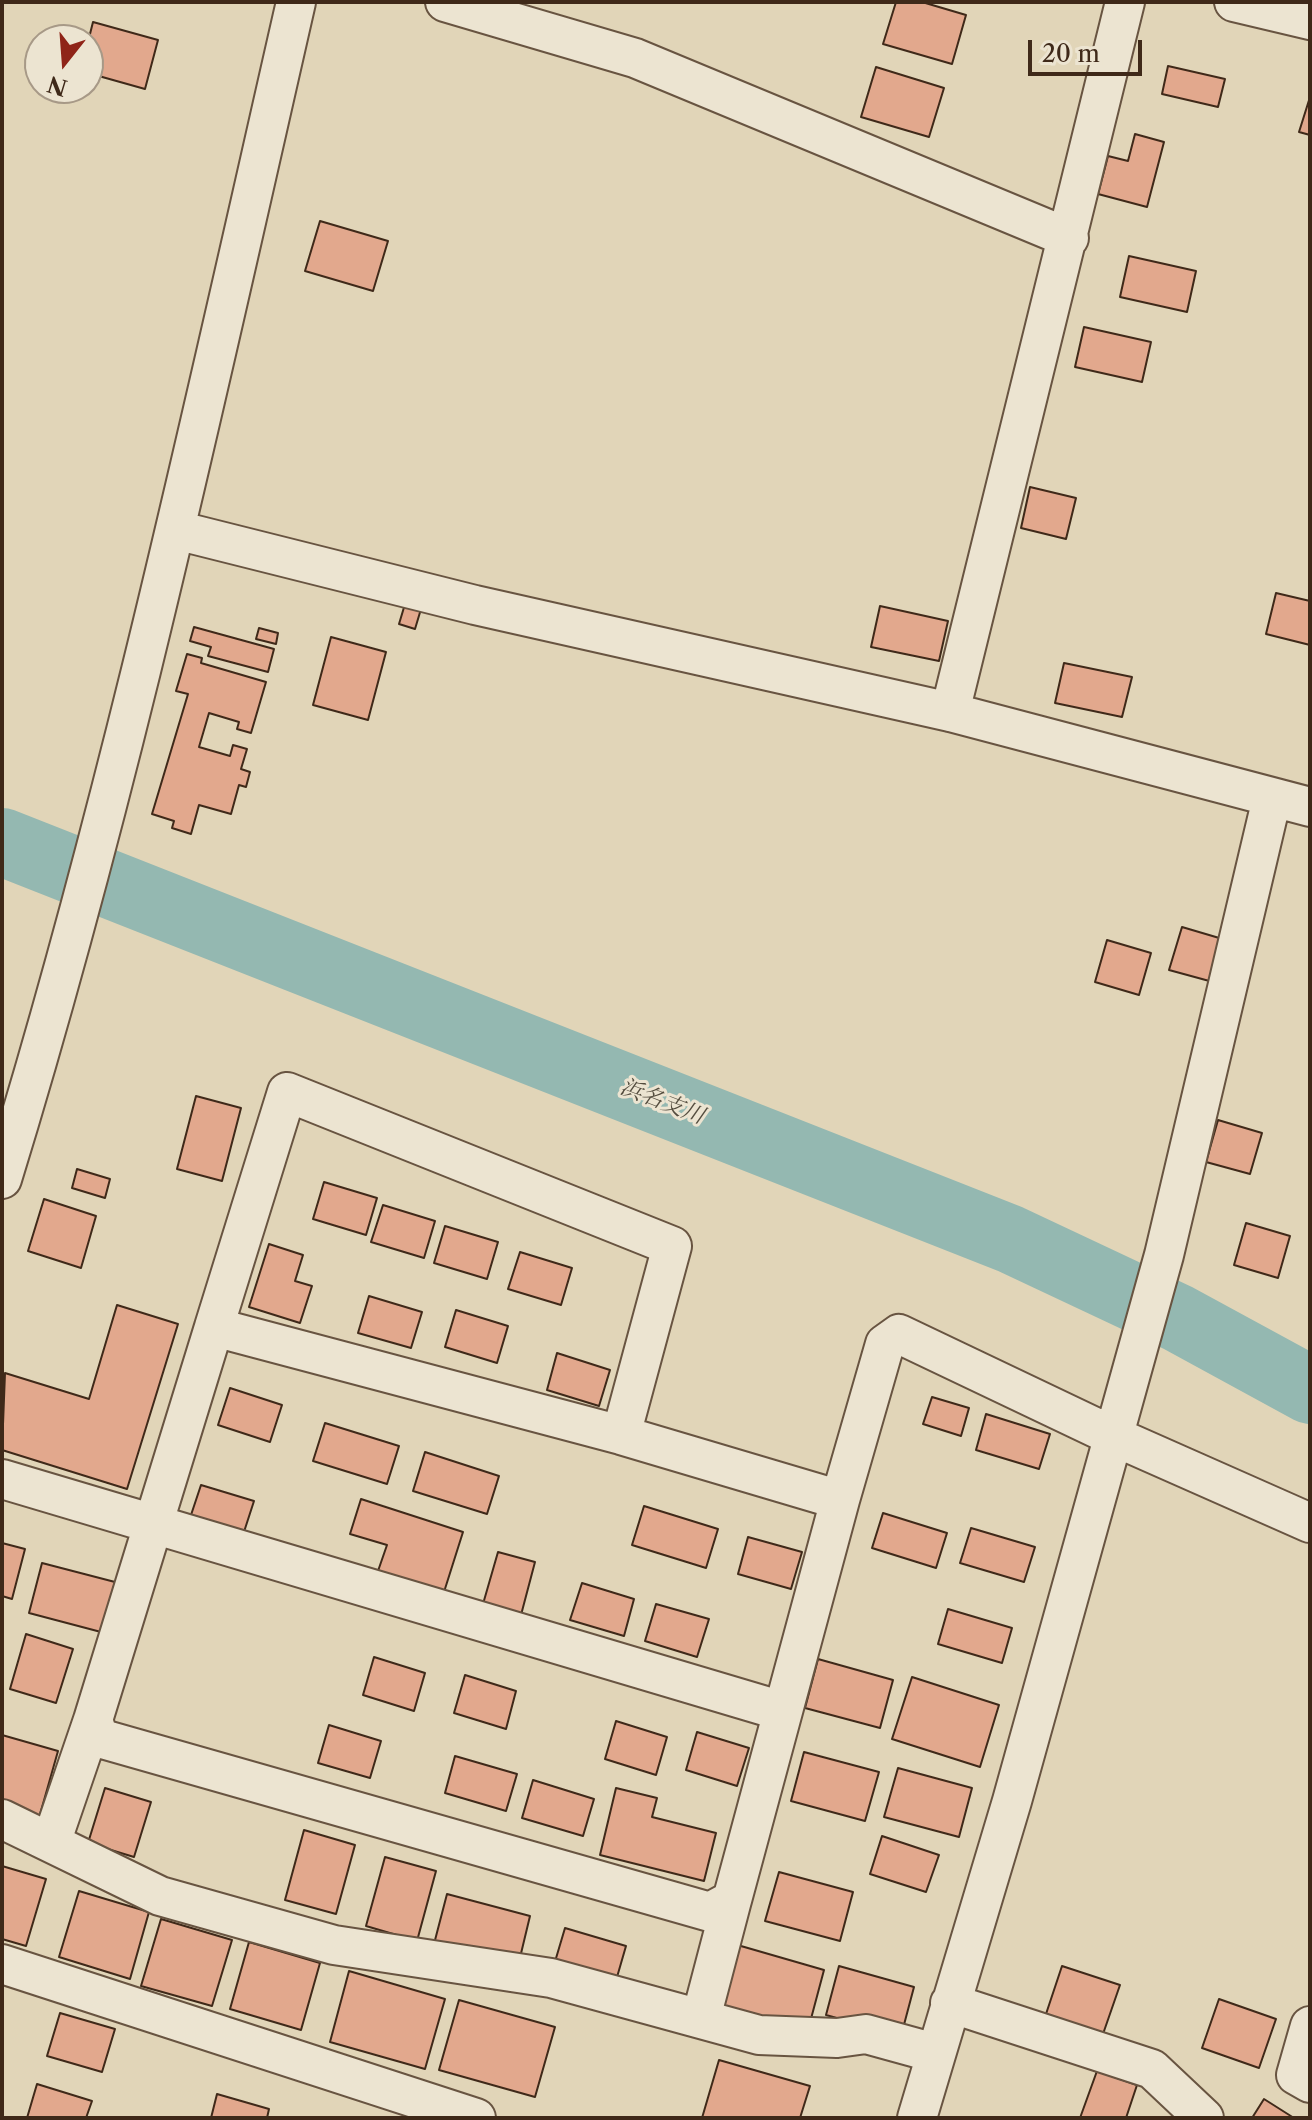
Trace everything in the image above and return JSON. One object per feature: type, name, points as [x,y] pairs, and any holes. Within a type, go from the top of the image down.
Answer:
[{"type":"street","points":[[2,1179],[44,1042],[176,530],[296,2]]},
{"type":"street","points":[[445,2],[635,58],[1069,238]]},
{"type":"street","points":[[950,712],[1125,2]]},
{"type":"street","points":[[1234,2],[1310,20]]},
{"type":"street","points":[[176,530],[475,605],[950,712],[1310,807]]},
{"type":"street","points":[[917,2118],[1012,1801],[1111,1435],[1164,1255],[1272,798]]},
{"type":"street","points":[[52,1840],[93,1720],[287,1092],[672,1246],[621,1435]]},
{"type":"street","points":[[214,1327],[621,1435],[840,1500]]},
{"type":"street","points":[[701,2018],[782,1711],[885,1344],[899,1334],[1111,1435],[1310,1523]]},
{"type":"street","points":[[2,1479],[782,1711]]},
{"type":"street","points":[[93,1720],[99,1738],[710,1912],[732,1900]]},
{"type":"street","points":[[2,1819],[52,1840],[160,1896],[334,1945],[551,1978],[759,2035],[837,2038],[866,2034],[935,2053]]},
{"type":"street","points":[[2,1964],[476,2118]]},
{"type":"street","points":[[950,2003],[1152,2069],[1204,2118]]},
{"type":"street","points":[[1310,2026],[1296,2075],[1310,2083]]},
{"type":"building","points":[[896,2],[922,2],[966,15],[952,64],[883,44]]},
{"type":"building","points":[[104,25],[158,40],[145,89],[104,77]]},
{"type":"building","points":[[1168,66],[1225,79],[1218,107],[1162,94]]},
{"type":"building","points":[[876,67],[944,88],[929,137],[861,117]]},
{"type":"building","points":[[1310,97],[1310,135],[1299,132]]},
{"type":"building","points":[[1135,134],[1164,142],[1147,207],[1098,194],[1108,156],[1128,161]]},
{"type":"building","points":[[320,221],[388,241],[373,291],[305,271]]},
{"type":"building","points":[[1129,256],[1196,271],[1187,312],[1120,297]]},
{"type":"building","points":[[1084,327],[1151,342],[1142,382],[1075,367]]},
{"type":"building","points":[[1030,487],[1076,498],[1066,539],[1021,528]]},
{"type":"building","points":[[1276,593],[1310,601],[1310,645],[1266,634]]},
{"type":"building","points":[[405,604],[421,609],[415,629],[399,624]]},
{"type":"building","points":[[880,606],[948,621],[939,661],[871,647]]},
{"type":"building","points":[[194,627],[274,649],[268,672],[208,656],[211,647],[190,641]]},
{"type":"building","points":[[259,628],[278,633],[276,644],[256,639]]},
{"type":"building","points":[[331,637],[386,652],[368,720],[313,705]]},
{"type":"building","points":[[187,654],[202,658],[201,663],[266,682],[251,733],[237,729],[239,722],[209,713],[199,747],[230,756],[233,745],[247,749],[241,769],[250,772],[246,787],[239,785],[231,814],[199,805],[191,834],[172,828],[174,821],[152,814],[188,694],[176,691]]},
{"type":"building","points":[[1064,663],[1132,677],[1122,717],[1055,703]]},
{"type":"building","points":[[1182,927],[1226,940],[1213,982],[1169,970]]},
{"type":"building","points":[[1107,940],[1151,953],[1139,995],[1095,982]]},
{"type":"building","points":[[196,1096],[241,1108],[222,1181],[177,1169]]},
{"type":"building","points":[[1218,1120],[1262,1133],[1250,1174],[1206,1162]]},
{"type":"building","points":[[77,1169],[110,1179],[105,1198],[72,1188]]},
{"type":"building","points":[[324,1182],[377,1198],[366,1235],[313,1219]]},
{"type":"building","points":[[44,1199],[96,1216],[81,1268],[28,1251]]},
{"type":"building","points":[[383,1205],[435,1221],[424,1258],[371,1242]]},
{"type":"building","points":[[1246,1223],[1290,1236],[1278,1278],[1234,1265]]},
{"type":"building","points":[[445,1226],[498,1242],[487,1279],[434,1263]]},
{"type":"building","points":[[269,1244],[303,1255],[295,1281],[312,1286],[300,1323],[249,1307]]},
{"type":"building","points":[[520,1252],[572,1268],[561,1305],[508,1289]]},
{"type":"building","points":[[369,1296],[422,1312],[411,1348],[358,1333]]},
{"type":"building","points":[[117,1305],[178,1324],[127,1489],[2,1450],[5,1373],[89,1399]]},
{"type":"building","points":[[456,1310],[508,1326],[497,1363],[445,1347]]},
{"type":"building","points":[[557,1353],[610,1370],[599,1406],[547,1390]]},
{"type":"building","points":[[230,1388],[282,1405],[270,1442],[218,1425]]},
{"type":"building","points":[[932,1397],[969,1408],[961,1436],[923,1424]]},
{"type":"building","points":[[986,1414],[1050,1434],[1039,1469],[976,1450]]},
{"type":"building","points":[[325,1423],[399,1446],[387,1484],[313,1461]]},
{"type":"building","points":[[425,1452],[499,1476],[487,1514],[413,1491]]},
{"type":"building","points":[[201,1485],[254,1501],[242,1538],[189,1521]]},
{"type":"building","points":[[361,1499],[463,1532],[444,1592],[378,1571],[387,1545],[350,1534]]},
{"type":"building","points":[[644,1506],[718,1529],[706,1568],[632,1545]]},
{"type":"building","points":[[883,1513],[947,1533],[936,1568],[872,1548]]},
{"type":"building","points":[[971,1528],[1035,1547],[1024,1582],[960,1563]]},
{"type":"building","points":[[748,1537],[802,1552],[791,1589],[738,1574]]},
{"type":"building","points":[[2,1543],[25,1549],[12,1599],[2,1596]]},
{"type":"building","points":[[498,1552],[535,1562],[521,1615],[483,1604]]},
{"type":"building","points":[[42,1563],[115,1582],[101,1632],[29,1613]]},
{"type":"building","points":[[582,1583],[634,1599],[624,1636],[570,1620]]},
{"type":"building","points":[[656,1604],[709,1619],[697,1657],[645,1641]]},
{"type":"building","points":[[948,1609],[1012,1628],[1002,1663],[938,1644]]},
{"type":"building","points":[[26,1634],[73,1649],[56,1703],[10,1689]]},
{"type":"building","points":[[374,1657],[425,1673],[414,1711],[363,1695]]},
{"type":"building","points":[[818,1659],[893,1680],[880,1728],[805,1708]]},
{"type":"building","points":[[465,1675],[516,1691],[506,1729],[454,1713]]},
{"type":"building","points":[[912,1677],[999,1705],[980,1767],[892,1739]]},
{"type":"building","points":[[616,1721],[667,1737],[656,1775],[605,1759]]},
{"type":"building","points":[[329,1725],[381,1741],[370,1778],[318,1763]]},
{"type":"building","points":[[697,1732],[749,1748],[737,1786],[686,1770]]},
{"type":"building","points":[[2,1735],[58,1751],[39,1818],[2,1807]]},
{"type":"building","points":[[804,1752],[879,1772],[865,1821],[791,1801]]},
{"type":"building","points":[[455,1756],[517,1774],[506,1811],[445,1793]]},
{"type":"building","points":[[898,1768],[972,1788],[959,1837],[884,1817]]},
{"type":"building","points":[[533,1780],[594,1799],[583,1836],[522,1818]]},
{"type":"building","points":[[105,1788],[151,1802],[134,1857],[88,1843]]},
{"type":"building","points":[[616,1788],[657,1798],[652,1817],[716,1833],[704,1881],[600,1855]]},
{"type":"building","points":[[304,1830],[355,1845],[336,1914],[285,1900]]},
{"type":"building","points":[[882,1836],[939,1855],[926,1892],[870,1874]]},
{"type":"building","points":[[385,1857],[436,1871],[417,1941],[366,1926]]},
{"type":"building","points":[[2,1866],[46,1879],[26,1946],[2,1939]]},
{"type":"building","points":[[779,1872],[853,1892],[840,1941],[765,1921]]},
{"type":"building","points":[[79,1891],[149,1912],[130,1979],[59,1957]]},
{"type":"building","points":[[447,1894],[530,1916],[518,1966],[434,1944]]},
{"type":"building","points":[[161,1919],[232,1940],[212,2006],[141,1986]]},
{"type":"building","points":[[565,1928],[626,1946],[615,1984],[554,1965]]},
{"type":"building","points":[[249,1942],[320,1963],[301,2030],[230,2009]]},
{"type":"building","points":[[734,1944],[824,1970],[808,2030],[717,2004]]},
{"type":"building","points":[[839,1966],[914,1987],[901,2036],[826,2015]]},
{"type":"building","points":[[1062,1966],[1120,1985],[1103,2034],[1046,2014]]},
{"type":"building","points":[[349,1971],[445,1999],[425,2069],[330,2042]]},
{"type":"building","points":[[1219,1999],[1276,2019],[1259,2068],[1202,2048]]},
{"type":"building","points":[[459,2000],[555,2027],[535,2097],[439,2070]]},
{"type":"building","points":[[60,2013],[115,2029],[102,2072],[47,2056]]},
{"type":"building","points":[[719,2060],[810,2086],[800,2118],[702,2118]]},
{"type":"building","points":[[1097,2071],[1137,2085],[1126,2118],[1080,2118]]},
{"type":"building","points":[[37,2084],[92,2101],[86,2118],[27,2118]]},
{"type":"building","points":[[217,2094],[269,2109],[267,2118],[211,2118]]},
{"type":"building","points":[[1264,2099],[1294,2118],[1252,2118]]},
{"type":"waterway","name":"浜名支川","points":[[2,842],[1010,1239],[1178,1318],[1310,1390]]}]
